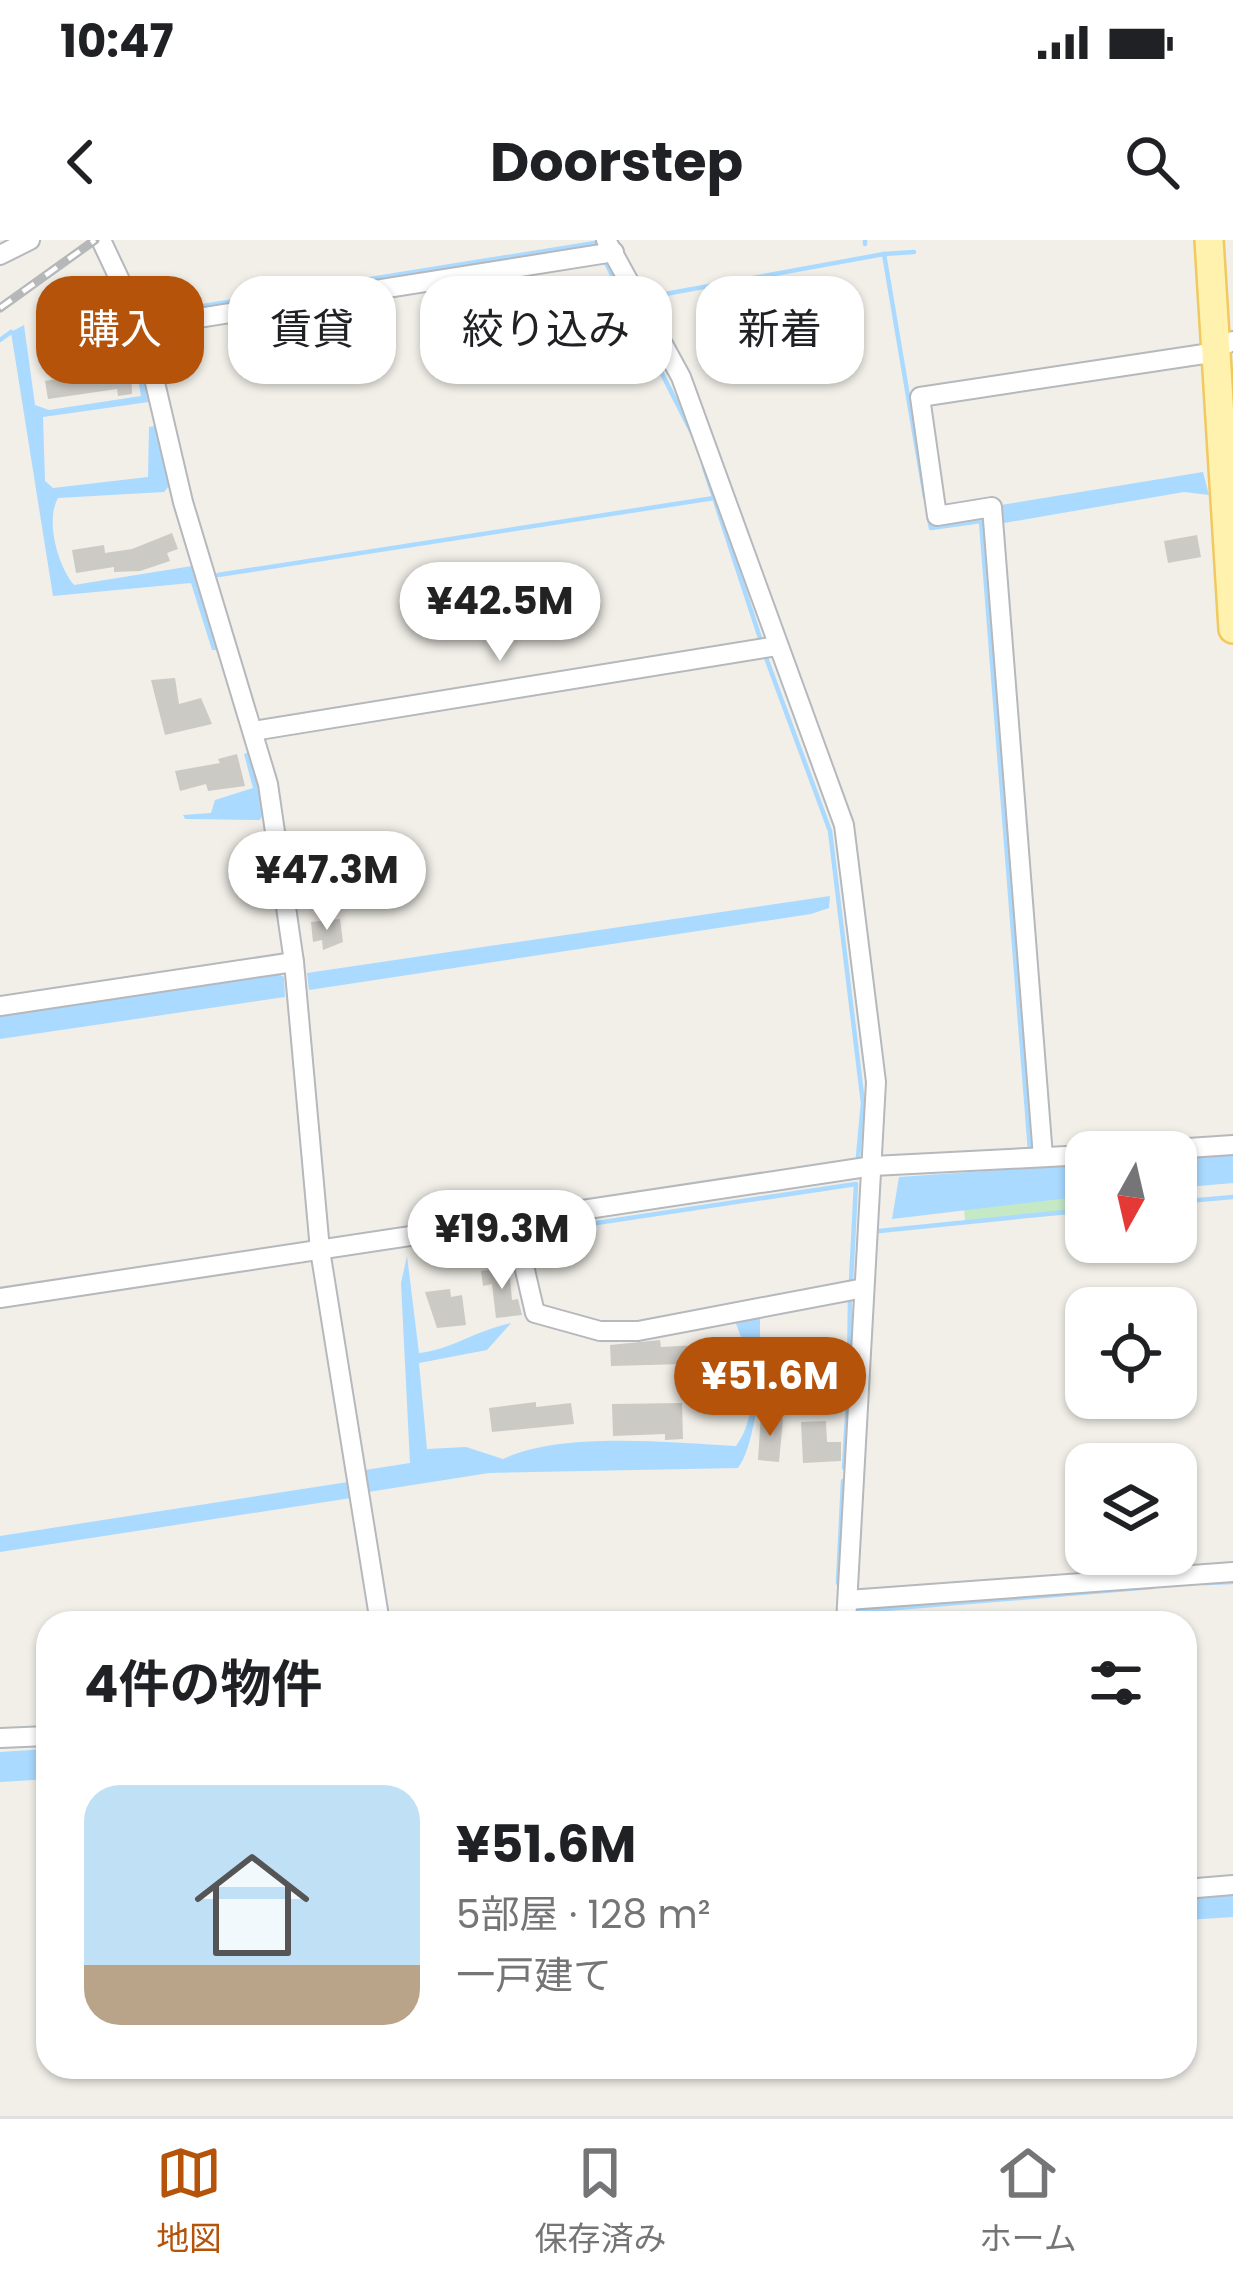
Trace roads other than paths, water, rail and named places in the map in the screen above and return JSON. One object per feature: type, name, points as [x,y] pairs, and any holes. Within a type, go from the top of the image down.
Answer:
[{"type":"main road","points":[[1209,240],[1224,345],[1233,628]]},
{"type":"street","points":[[0,255],[30,240]]},
{"type":"street","points":[[101,240],[118,276]]},
{"type":"street","points":[[204,317],[605,250],[681,377],[844,825],[876,1082],[847,1611]]},
{"type":"street","points":[[1043,1157],[993,517],[937,516],[920,397],[1224,345]]},
{"type":"street","points":[[155,384],[183,502],[268,784],[294,962],[320,1250],[378,1611]]},
{"type":"street","points":[[253,731],[777,646]]},
{"type":"street","points":[[0,1006],[294,962]]},
{"type":"street","points":[[1197,1147],[1233,1145]]},
{"type":"street","points":[[0,1298],[873,1166],[1065,1156]]},
{"type":"street","points":[[514,1223],[535,1313],[564,1324],[638,1331],[864,1288]]},
{"type":"street","points":[[896,1611],[1233,1572]]},
{"type":"street","points":[[848,1600],[865,1611]]},
{"type":"street","points":[[0,1738],[36,1736]]},
{"type":"street","points":[[1197,1888],[1233,1885]]},
{"type":"water","points":[[24,325],[35,405],[49,410],[141,396],[139,384],[145,384],[149,402],[43,417],[45,481],[53,488],[148,477],[149,427],[155,426],[169,486],[164,492],[58,498],[53,531],[68,577],[74,585],[192,566],[217,650],[212,650],[191,583],[53,596],[11,332]]},
{"type":"water","points":[[1203,472],[1209,495],[1184,492],[1004,523],[1001,505]]},
{"type":"water","points":[[249,752],[264,812],[260,820],[185,819],[183,815],[211,813],[215,800],[253,788],[244,754]]},
{"type":"water","points":[[830,896],[829,908],[811,914],[309,990],[307,973]]},
{"type":"water","points":[[275,972],[284,977],[285,997],[0,1039],[0,1013]]},
{"type":"water","points":[[1233,1154],[1233,1183],[1197,1186],[1197,1157]]},
{"type":"water","points":[[1065,1165],[1065,1198],[892,1219],[899,1177]]},
{"type":"water","points":[[407,1256],[419,1353],[511,1323],[487,1350],[419,1363],[427,1449],[466,1447],[503,1459],[528,1450],[586,1442],[736,1446],[749,1417],[751,1384],[734,1319],[760,1314],[760,1354],[767,1362],[846,1365],[845,1370],[775,1371],[762,1392],[738,1468],[489,1473],[368,1492],[365,1470],[410,1463],[401,1283]]},
{"type":"water","points":[[348,1482],[351,1498],[0,1552],[0,1536]]},
{"type":"waterway","points":[[204,306],[595,243]]},
{"type":"waterway","points":[[884,254],[914,252]]},
{"type":"waterway","points":[[672,293],[884,254],[925,497]]},
{"type":"waterway","points":[[605,261],[692,433]]},
{"type":"waterway","points":[[0,340],[11,332]]},
{"type":"waterway","points":[[704,467],[762,644]]},
{"type":"waterway","points":[[218,575],[714,498]]},
{"type":"waterway","points":[[928,514],[931,528],[981,521],[1030,1150]]},
{"type":"waterway","points":[[765,655],[830,831],[863,1103],[858,1157]]},
{"type":"waterway","points":[[530,1233],[856,1184],[851,1282]]},
{"type":"waterway","points":[[1197,1200],[1233,1197]]},
{"type":"waterway","points":[[879,1231],[1065,1212]]},
{"type":"waterway","points":[[849,1384],[850,1298]]},
{"type":"waterway","points":[[844,1468],[848,1398]]},
{"type":"waterway","points":[[838,1583],[843,1481]]},
{"type":"waterway","points":[[1205,1583],[1233,1582]]},
{"type":"waterway","points":[[859,1611],[1152,1587]]},
{"type":"waterway","points":[[0,1767],[36,1765]]},
{"type":"waterway","points":[[1197,1904],[1233,1902]]},
{"type":"railway","points":[[0,308],[95,240]]}]
